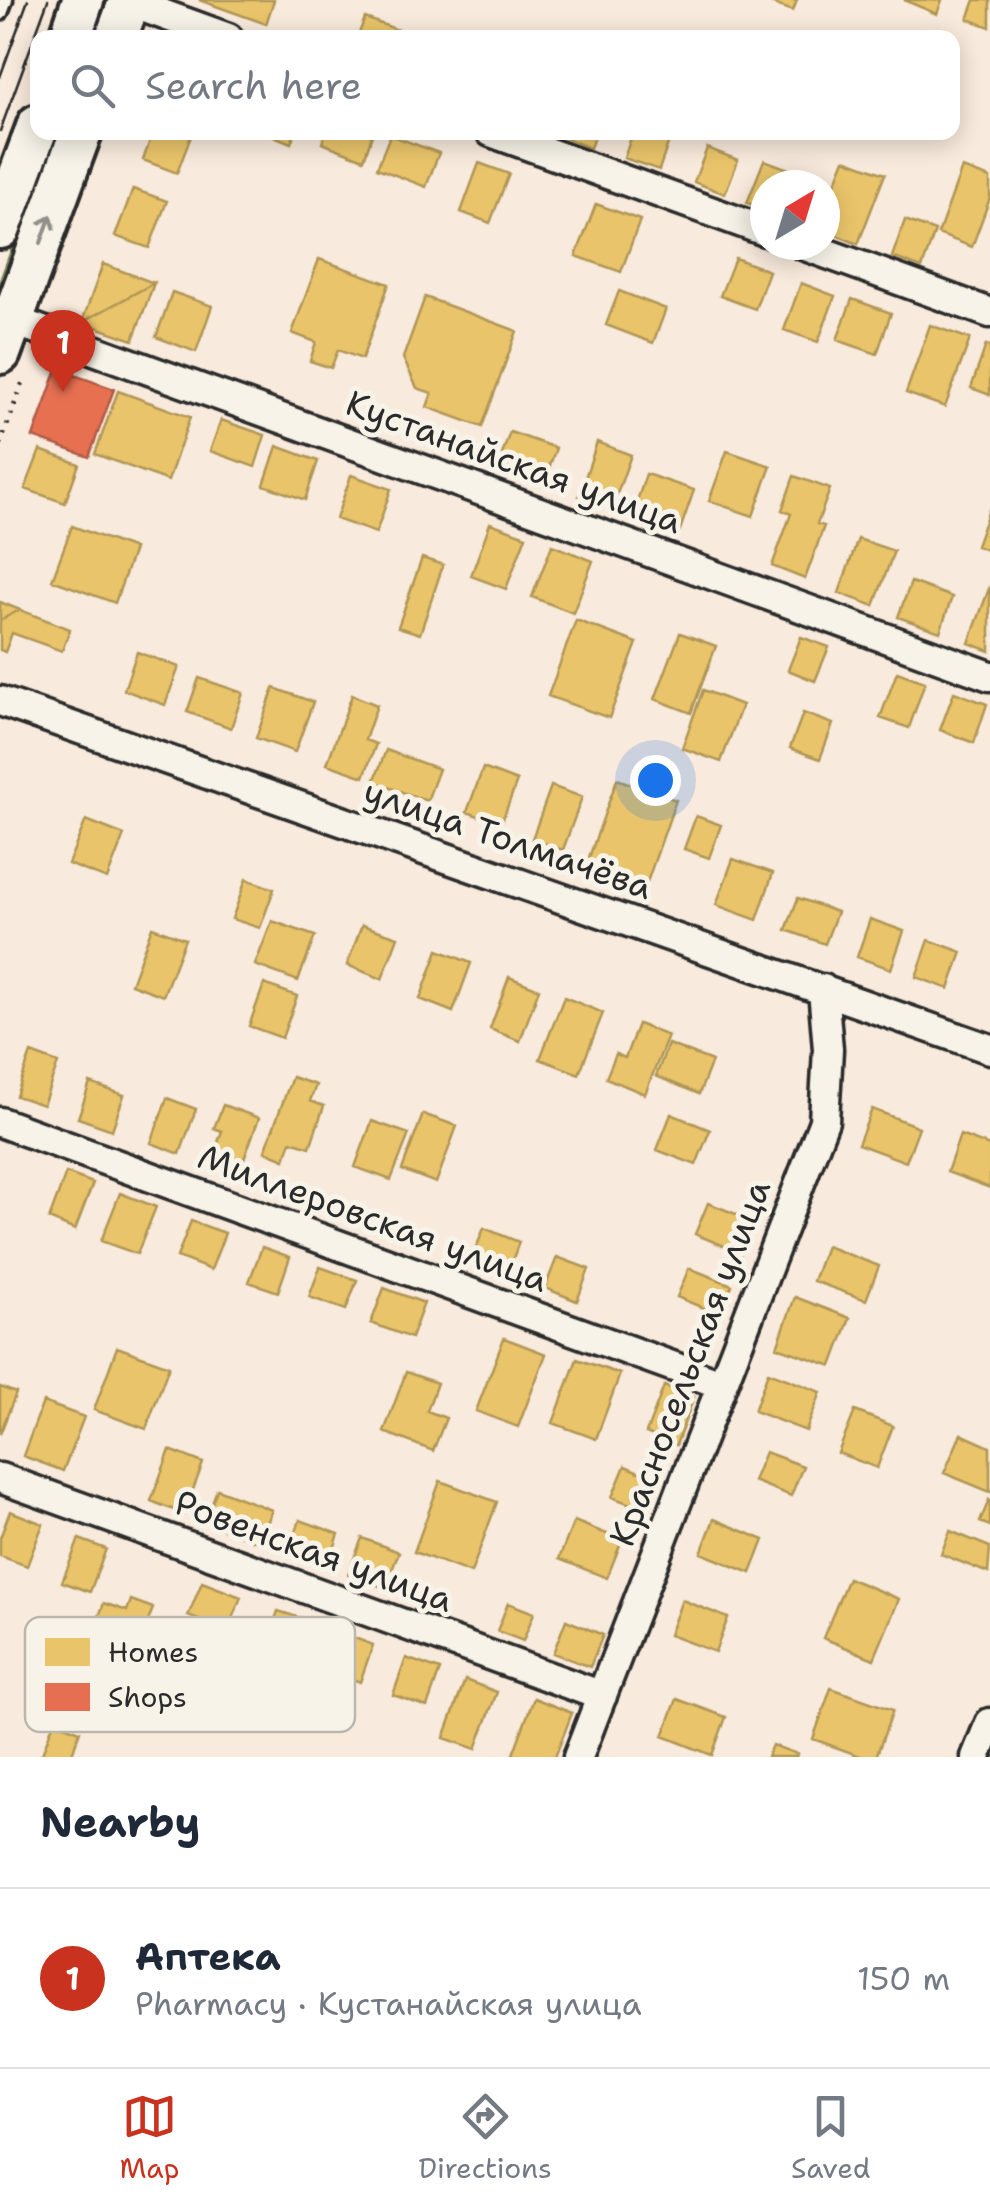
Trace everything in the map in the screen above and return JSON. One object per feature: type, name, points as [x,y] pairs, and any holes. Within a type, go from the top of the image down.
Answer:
[{"type":"main road","points":[[73,30],[84,0]]},
{"type":"main road","points":[[0,228],[33,140]]},
{"type":"main road","points":[[5,340],[78,140]]},
{"type":"street","points":[[125,13],[195,30]]},
{"type":"street","points":[[513,140],[750,226]]},
{"type":"street","points":[[840,258],[990,312]]},
{"type":"street","name":"Кустанайская улица","points":[[5,340],[990,676]]},
{"type":"street","name":"улица Толмачёва","points":[[0,700],[990,1049]]},
{"type":"street","name":"Красносельская улица","points":[[578,1757],[824,1121],[828,1049],[823,989]]},
{"type":"street","name":"Миллеровская улица","points":[[0,1122],[721,1384]]},
{"type":"street","name":"Ровенская улица","points":[[0,1478],[602,1696]]},
{"type":"street","points":[[976,1757],[990,1723]]},
{"type":"lane","points":[[0,14],[5,0]]},
{"type":"path","points":[[0,445],[33,357],[5,340]]},
{"type":"green space","points":[[51,140],[60,140],[0,306],[0,281]]},
{"type":"building: Homes","points":[[199,0],[274,0],[266,24]]},
{"type":"building: Homes","points":[[762,0],[797,0],[793,11]]},
{"type":"building: Homes","points":[[904,0],[942,0],[937,14]]},
{"type":"building: Homes","points":[[975,0],[990,0],[990,27],[968,19]]},
{"type":"building: Homes","points":[[365,18],[398,30],[360,30]]},
{"type":"building: Homes","points":[[150,140],[189,140],[177,173],[143,160]]},
{"type":"building: Homes","points":[[323,140],[370,140],[364,159],[322,143]]},
{"type":"building: Homes","points":[[388,140],[404,140],[439,153],[426,187],[377,168]]},
{"type":"building: Homes","points":[[570,140],[593,140],[590,148]]},
{"type":"building: Homes","points":[[630,140],[669,140],[659,170],[624,158]]},
{"type":"building: Homes","points":[[707,148],[738,160],[725,194],[694,182]]},
{"type":"building: Homes","points":[[845,159],[885,174],[858,244],[840,237],[840,172]]},
{"type":"building: Homes","points":[[764,160],[791,170],[760,170]]},
{"type":"building: Homes","points":[[479,163],[509,174],[490,223],[461,212]]},
{"type":"building: Homes","points":[[962,168],[990,178],[990,198],[972,247],[938,234]]},
{"type":"building: Homes","points":[[133,189],[167,201],[149,248],[115,236]]},
{"type":"building: Homes","points":[[596,204],[640,220],[621,272],[576,256]]},
{"type":"building: Homes","points":[[905,220],[935,231],[922,268],[892,257]]},
{"type":"building: Homes","points":[[735,258],[769,271],[755,309],[720,296]]},
{"type":"building: Homes","points":[[319,259],[389,284],[362,359],[338,350],[331,368],[310,361],[316,342],[292,333]]},
{"type":"building: Homes","points":[[103,264],[154,283],[82,322]]},
{"type":"building: Homes","points":[[154,283],[133,340],[82,322]]},
{"type":"building: Homes","points":[[801,283],[835,296],[818,342],[784,330]]},
{"type":"building: Homes","points":[[619,291],[666,309],[653,343],[606,325]]},
{"type":"building: Homes","points":[[172,292],[212,306],[196,352],[156,337]]},
{"type":"building: Homes","points":[[425,297],[517,331],[482,427],[427,407],[432,393],[417,388],[403,358]]},
{"type":"building: Homes","points":[[852,299],[891,313],[877,354],[837,340]]},
{"type":"building: Homes","points":[[930,325],[970,339],[945,407],[906,393]]},
{"type":"building: Homes","points":[[986,345],[990,346],[990,395],[971,388]]},
{"type":"building: Homes","points":[[118,391],[190,417],[168,481],[95,454]]},
{"type":"building: Homes","points":[[221,420],[265,435],[255,467],[210,451]]},
{"type":"building: Homes","points":[[510,432],[556,448],[543,485],[497,469]]},
{"type":"building: Homes","points":[[597,442],[631,455],[612,508],[579,496]]},
{"type":"building: Homes","points":[[277,446],[318,461],[305,500],[264,485]]},
{"type":"building: Homes","points":[[40,450],[79,464],[65,503],[25,489]]},
{"type":"building: Homes","points":[[727,451],[771,466],[753,516],[709,501]]},
{"type":"building: Homes","points":[[646,474],[694,490],[678,536],[631,519]]},
{"type":"building: Homes","points":[[351,475],[391,489],[376,533],[336,519]]},
{"type":"building: Homes","points":[[794,476],[830,489],[817,524],[824,526],[805,579],[772,566],[791,514],[782,510]]},
{"type":"building: Homes","points":[[990,507],[990,551],[976,546]]},
{"type":"building: Homes","points":[[490,523],[526,536],[506,589],[471,576]]},
{"type":"building: Homes","points":[[72,526],[134,549],[115,603],[52,580]]},
{"type":"building: Homes","points":[[858,539],[894,551],[874,606],[839,593]]},
{"type":"building: Homes","points":[[552,545],[593,561],[573,613],[532,597]]},
{"type":"building: Homes","points":[[422,558],[443,565],[420,634],[398,627]]},
{"type":"building: Homes","points":[[911,582],[952,597],[940,632],[898,617]]},
{"type":"building: Homes","points":[[990,586],[990,651],[969,643]]},
{"type":"building: Homes","points":[[0,602],[20,610],[0,620]]},
{"type":"building: Homes","points":[[20,610],[70,629],[62,651],[12,633],[5,652],[0,650],[0,620]]},
{"type":"building: Homes","points":[[576,620],[637,643],[609,718],[548,696]]},
{"type":"building: Homes","points":[[680,633],[716,646],[691,713],[655,699]]},
{"type":"building: Homes","points":[[801,637],[829,647],[815,681],[788,670]]},
{"type":"building: Homes","points":[[137,652],[179,667],[165,705],[124,690]]},
{"type":"building: Homes","points":[[897,672],[925,682],[909,728],[880,718]]},
{"type":"building: Homes","points":[[199,678],[243,693],[231,728],[187,712]]},
{"type":"building: Homes","points":[[274,688],[313,702],[295,752],[256,738]]},
{"type":"building: Homes","points":[[703,690],[742,705],[721,762],[682,748]]},
{"type":"building: Homes","points":[[954,692],[987,704],[974,743],[940,730]]},
{"type":"building: Homes","points":[[352,695],[377,705],[365,740],[376,744],[364,777],[327,764]]},
{"type":"building: Homes","points":[[803,713],[833,724],[820,759],[790,748]]},
{"type":"building: Homes","points":[[386,750],[439,769],[427,801],[374,782]]},
{"type":"building: Homes","points":[[483,768],[517,781],[501,824],[467,812]]},
{"type":"building: Homes","points":[[617,779],[676,800],[646,885],[587,863]]},
{"type":"building: Homes","points":[[551,786],[582,797],[563,850],[532,839]]},
{"type":"building: Homes","points":[[696,816],[721,825],[709,858],[684,849]]},
{"type":"building: Homes","points":[[86,820],[124,835],[107,879],[68,864]]},
{"type":"building: Homes","points":[[733,859],[773,873],[757,920],[716,905]]},
{"type":"building: Homes","points":[[246,879],[274,889],[260,928],[232,919]]},
{"type":"building: Homes","points":[[798,898],[837,912],[825,944],[786,930]]},
{"type":"building: Homes","points":[[870,919],[904,931],[891,969],[857,957]]},
{"type":"building: Homes","points":[[272,921],[315,936],[298,981],[255,965]]},
{"type":"building: Homes","points":[[362,925],[398,937],[382,979],[347,965]]},
{"type":"building: Homes","points":[[152,927],[185,939],[163,996],[131,984]]},
{"type":"building: Homes","points":[[929,940],[962,952],[949,989],[916,977]]},
{"type":"building: Homes","points":[[438,950],[471,963],[453,1012],[420,999]]},
{"type":"building: Homes","points":[[509,977],[539,989],[520,1041],[490,1029]]},
{"type":"building: Homes","points":[[264,984],[297,996],[282,1038],[249,1026]]},
{"type":"building: Homes","points":[[564,997],[603,1013],[579,1074],[540,1059]]},
{"type":"building: Homes","points":[[638,1024],[668,1036],[645,1094],[606,1078],[616,1054],[625,1058]]},
{"type":"building: Homes","points":[[668,1044],[712,1061],[699,1094],[656,1076]]},
{"type":"building: Homes","points":[[31,1053],[58,1063],[43,1105],[16,1096]]},
{"type":"building: Homes","points":[[292,1077],[316,1085],[310,1101],[324,1106],[310,1147],[291,1141],[285,1159],[265,1151]]},
{"type":"building: Homes","points":[[90,1083],[124,1095],[112,1130],[78,1118]]},
{"type":"building: Homes","points":[[167,1098],[196,1109],[180,1154],[151,1143]]},
{"type":"building: Homes","points":[[223,1105],[259,1118],[241,1167],[213,1157],[222,1131],[214,1128]]},
{"type":"building: Homes","points":[[872,1109],[919,1127],[906,1162],[858,1144]]},
{"type":"building: Homes","points":[[423,1114],[457,1126],[436,1183],[402,1170]]},
{"type":"building: Homes","points":[[671,1114],[710,1130],[696,1165],[657,1150]]},
{"type":"building: Homes","points":[[372,1121],[409,1134],[391,1180],[355,1167]]},
{"type":"building: Homes","points":[[960,1135],[990,1146],[990,1188],[947,1172]]},
{"type":"building: Homes","points":[[66,1173],[93,1183],[75,1230],[49,1219]]},
{"type":"building: Homes","points":[[120,1193],[156,1207],[137,1254],[101,1241]]},
{"type":"building: Homes","points":[[708,1203],[754,1221],[741,1253],[695,1234]]},
{"type":"building: Homes","points":[[191,1221],[225,1233],[211,1270],[177,1257]]},
{"type":"building: Homes","points":[[484,1228],[519,1242],[507,1275],[471,1261]]},
{"type":"building: Homes","points":[[826,1246],[879,1266],[866,1300],[813,1281]]},
{"type":"building: Homes","points":[[262,1247],[290,1257],[278,1292],[249,1282]]},
{"type":"building: Homes","points":[[557,1257],[589,1269],[577,1301],[545,1288]]},
{"type":"building: Homes","points":[[320,1267],[357,1280],[346,1310],[309,1297]]},
{"type":"building: Homes","points":[[689,1268],[732,1285],[720,1315],[677,1297]]},
{"type":"building: Homes","points":[[384,1288],[424,1303],[411,1338],[371,1323]]},
{"type":"building: Homes","points":[[795,1297],[850,1318],[832,1366],[777,1347]]},
{"type":"building: Homes","points":[[504,1338],[546,1354],[518,1427],[476,1411]]},
{"type":"building: Homes","points":[[117,1347],[169,1366],[146,1429],[94,1410]]},
{"type":"building: Homes","points":[[577,1359],[620,1374],[596,1439],[553,1423]]},
{"type":"building: Homes","points":[[406,1372],[437,1383],[427,1411],[446,1418],[433,1451],[384,1432]]},
{"type":"building: Homes","points":[[768,1372],[821,1392],[806,1431],[754,1411]]},
{"type":"building: Homes","points":[[664,1386],[694,1397],[676,1445],[646,1433]]},
{"type":"building: Homes","points":[[0,1387],[16,1393],[0,1434]]},
{"type":"building: Homes","points":[[43,1402],[84,1417],[63,1471],[23,1456]]},
{"type":"building: Homes","points":[[855,1411],[893,1426],[877,1468],[838,1453]]},
{"type":"building: Homes","points":[[961,1434],[990,1447],[990,1492],[944,1473]]},
{"type":"building: Homes","points":[[170,1450],[203,1463],[184,1514],[151,1501]]},
{"type":"building: Homes","points":[[765,1452],[803,1466],[791,1496],[753,1481]]},
{"type":"building: Homes","points":[[625,1466],[658,1480],[646,1510],[612,1497]]},
{"type":"building: Homes","points":[[440,1481],[497,1502],[471,1573],[414,1552]]},
{"type":"building: Homes","points":[[217,1489],[272,1510],[260,1543],[205,1522]]},
{"type":"building: Homes","points":[[990,1501],[990,1526],[980,1522]]},
{"type":"building: Homes","points":[[10,1511],[43,1524],[27,1566],[0,1556],[0,1538]]},
{"type":"building: Homes","points":[[714,1519],[764,1540],[751,1573],[701,1553]]},
{"type":"building: Homes","points":[[300,1520],[339,1534],[328,1566],[289,1551]]},
{"type":"building: Homes","points":[[574,1521],[622,1540],[607,1578],[559,1559]]},
{"type":"building: Homes","points":[[950,1531],[990,1547],[988,1573],[941,1554]]},
{"type":"building: Homes","points":[[362,1538],[399,1552],[385,1588],[348,1574]]},
{"type":"building: Homes","points":[[79,1539],[106,1549],[90,1592],[62,1582]]},
{"type":"building: Homes","points":[[848,1578],[899,1599],[874,1659],[823,1638]]},
{"type":"building: Homes","points":[[202,1582],[241,1597],[233,1617],[188,1616]]},
{"type":"building: Homes","points":[[131,1600],[153,1608],[150,1617],[99,1617],[104,1603],[127,1611]]},
{"type":"building: Homes","points":[[682,1600],[728,1618],[715,1652],[669,1635]]},
{"type":"building: Homes","points":[[508,1603],[534,1613],[523,1641],[497,1631]]},
{"type":"building: Homes","points":[[278,1611],[297,1617],[276,1617]]},
{"type":"building: Homes","points":[[566,1620],[603,1635],[590,1667],[553,1653]]},
{"type":"building: Homes","points":[[355,1638],[373,1645],[360,1682],[355,1680]]},
{"type":"building: Homes","points":[[406,1658],[440,1670],[427,1707],[393,1695]]},
{"type":"building: Homes","points":[[465,1680],[497,1692],[476,1749],[444,1738]]},
{"type":"building: Homes","points":[[831,1688],[893,1710],[876,1757],[863,1757],[813,1739]]},
{"type":"building: Homes","points":[[534,1698],[572,1713],[555,1757],[512,1757]]},
{"type":"building: Homes","points":[[677,1699],[726,1717],[712,1755],[663,1736]]},
{"type":"building: Homes","points":[[50,1732],[80,1732],[71,1757],[41,1757]]},
{"type":"building: Homes","points":[[772,1745],[797,1754],[796,1757],[767,1757]]},
{"type":"building: Shops","points":[[57,369],[114,389],[89,457],[33,437]]},
{"type":"tram line","points":[[0,77],[28,0]]},
{"type":"tram line","points":[[37,30],[48,0]]},
{"type":"tram line","points":[[0,131],[30,49]]},
{"type":"place","name":"Аптека","points":[[63,392]]}]
